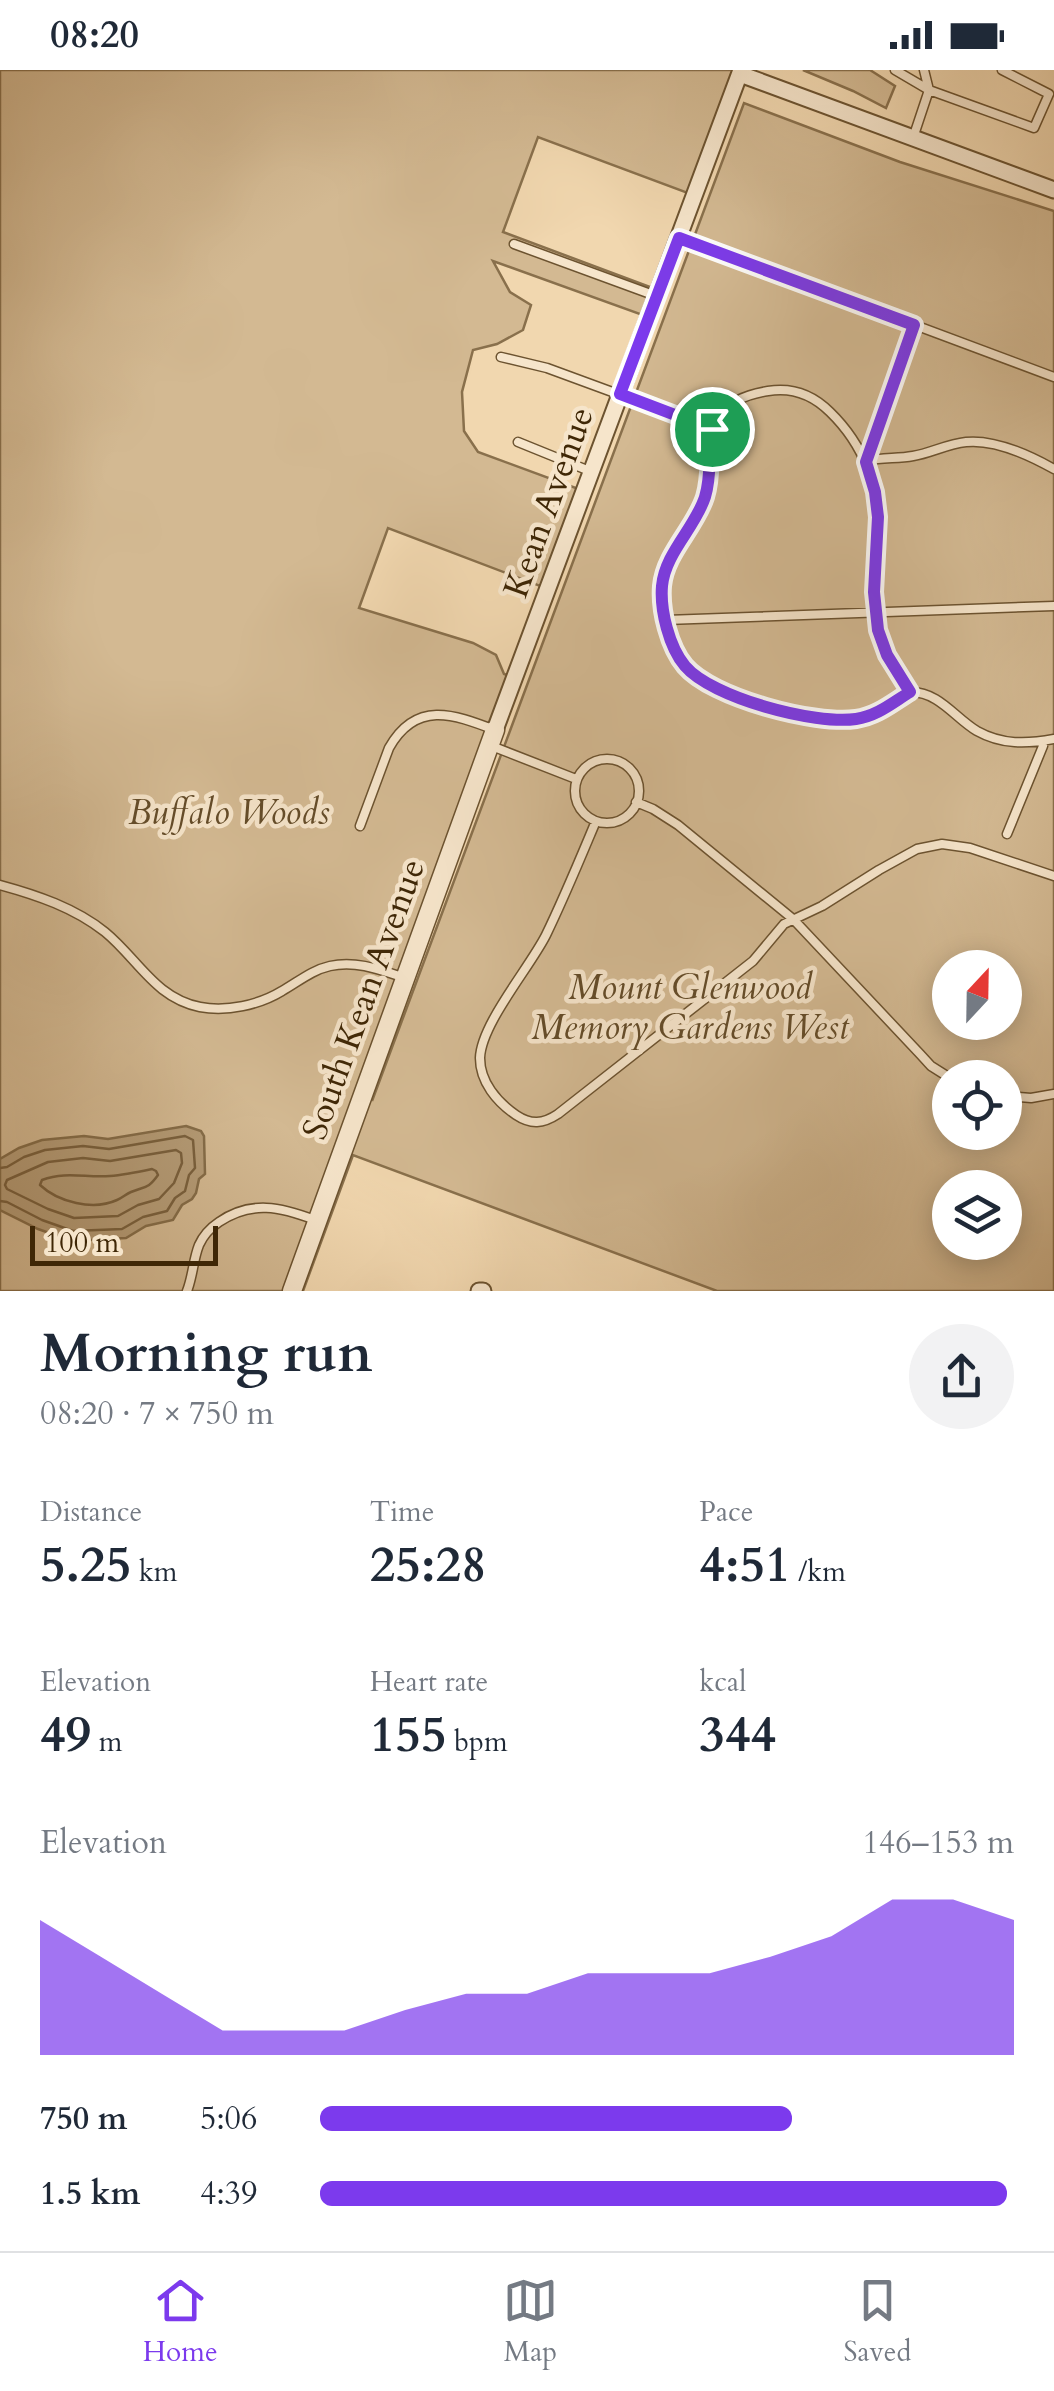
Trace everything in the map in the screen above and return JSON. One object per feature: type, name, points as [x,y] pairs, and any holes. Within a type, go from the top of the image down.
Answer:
[{"type":"street","points":[[740,72],[1054,190]]},
{"type":"street","name":"Kean Avenue","points":[[492,738],[740,72]]},
{"type":"street","name":"South Kean Avenue","points":[[292,1291],[492,738]]},
{"type":"lane","points":[[895,70],[929,90],[1034,128],[1049,94],[1002,70]]},
{"type":"lane","points":[[913,138],[929,90],[924,70]]},
{"type":"lane","points":[[679,238],[1054,376]]},
{"type":"lane","points":[[514,244],[657,296]]},
{"type":"lane","points":[[866,462],[914,325]]},
{"type":"lane","points":[[502,358],[548,368],[712,429]]},
{"type":"lane","points":[[910,692],[887,655],[875,613],[878,517],[866,462],[830,412],[792,390],[748,396],[727,408],[712,429],[705,498],[668,564],[662,587],[674,648],[686,667],[709,684],[755,704],[805,716],[843,720],[873,715],[910,692],[917,692],[940,702],[980,733],[1054,750]]},
{"type":"lane","points":[[518,442],[592,472]]},
{"type":"lane","points":[[866,462],[980,442],[1012,450],[1054,469]]},
{"type":"lane","points":[[666,620],[1054,606]]},
{"type":"lane","points":[[360,826],[396,736],[412,721],[435,714],[446,714],[576,779]]},
{"type":"lane","points":[[1040,744],[1054,739]]},
{"type":"lane","points":[[1007,834],[1040,744]]},
{"type":"lane","points":[[597,760],[619,761],[634,775],[636,802],[626,816],[616,821],[596,821],[578,804],[576,779],[597,760]]},
{"type":"lane","points":[[636,802],[678,824],[794,919],[932,1067]]},
{"type":"lane","points":[[596,821],[545,936],[482,1048],[482,1071],[492,1094],[524,1120],[540,1123],[558,1114],[753,961],[778,928],[833,900],[900,857],[930,846],[952,844],[1054,876]]},
{"type":"lane","points":[[0,884],[56,903],[90,920],[155,985],[178,1000],[203,1008],[230,1008],[263,1000],[318,969],[331,966],[354,964],[405,978]]},
{"type":"lane","points":[[1022,1097],[1054,1094]]},
{"type":"lane","points":[[187,1291],[199,1243],[213,1226],[237,1211],[277,1207],[318,1220]]},
{"type":"green space","points":[[0,70],[738,70],[693,195],[538,137],[503,232],[658,290],[648,317],[493,261],[510,292],[531,305],[523,330],[497,344],[473,350],[462,392],[464,431],[478,452],[584,491],[548,589],[388,528],[359,608],[473,643],[496,655],[504,674],[515,678],[372,1101],[744,103],[900,162],[1054,211],[1054,1291],[717,1291],[353,1155],[303,1291],[0,1291]]},
{"type":"green space","points":[[803,70],[870,70],[895,86],[886,108]]},
{"type":"water","points":[[186,1126],[204,1136],[205,1174],[199,1179],[192,1199],[182,1205],[173,1220],[146,1226],[126,1238],[72,1241],[0,1210],[0,1159],[19,1148],[42,1140],[84,1136],[108,1139]]},
{"type":"route","points":[[679,238],[914,325],[866,462],[878,517],[874,592],[878,630],[887,655],[910,692],[889,707],[858,719],[805,716],[755,704],[709,684],[686,667],[674,648],[662,587],[668,564],[705,498],[712,429],[620,394],[679,238]]},
{"type":"park label","name":"Buffalo Woods","points":[[229,812]]},
{"type":"park label","name":"Mount Glenwood Memory Gardens West","points":[[690,1007]]}]
